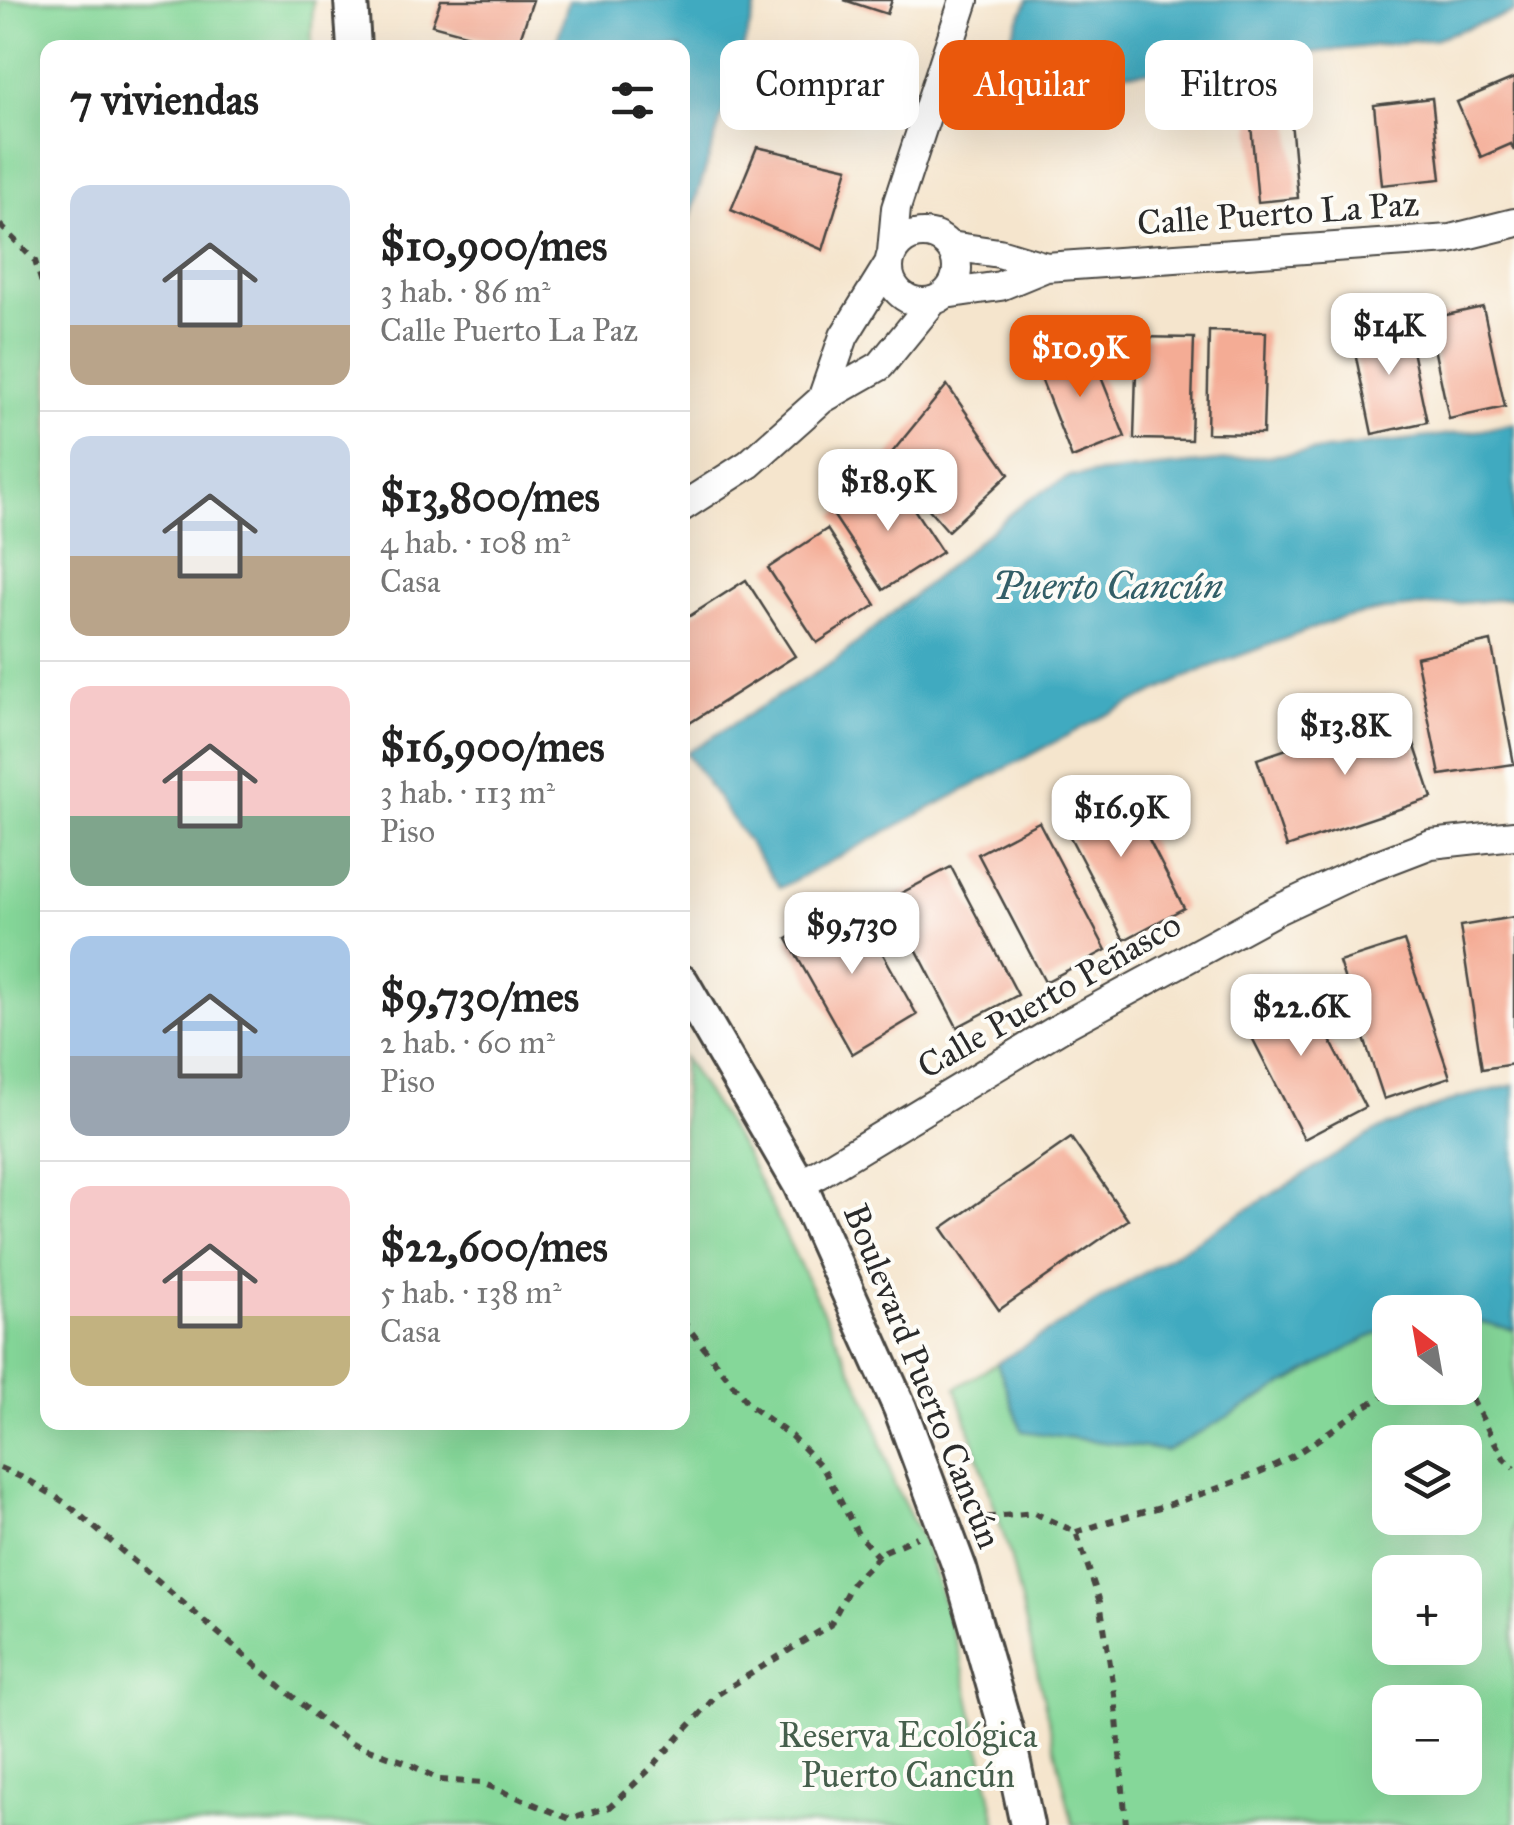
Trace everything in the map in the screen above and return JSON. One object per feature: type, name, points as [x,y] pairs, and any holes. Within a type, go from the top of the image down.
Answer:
[{"type":"street","points":[[351,0],[354,40]]},
{"type":"street","points":[[939,298],[920,302],[896,290],[890,278],[890,259],[896,208],[964,0]]},
{"type":"street","points":[[690,502],[749,464],[822,399],[880,366],[954,284],[956,258],[896,208]]},
{"type":"street","name":"Calle Puerto La Paz","points":[[939,298],[1000,286],[1046,267],[1450,239],[1514,223]]},
{"type":"street","points":[[822,399],[844,336],[901,242],[938,240]]},
{"type":"street","name":"Calle Puerto La Paz","points":[[938,240],[1046,267]]},
{"type":"street","name":"Calle Puerto Peñasco","points":[[800,1185],[1063,1026],[1274,911],[1430,844],[1514,835]]},
{"type":"street","name":"Boulevard Puerto Cancún","points":[[690,996],[800,1185],[900,1408],[944,1526],[1009,1740],[1027,1825]]},
{"type":"path","points":[[0,226],[35,261],[40,277]]},
{"type":"path","points":[[690,1330],[750,1406],[791,1436],[823,1468],[858,1534],[878,1557]]},
{"type":"path","points":[[0,1468],[79,1514],[352,1743],[405,1762],[440,1780],[482,1783],[570,1819],[610,1806],[650,1770],[718,1694],[830,1625],[852,1583],[884,1551],[944,1526],[980,1517],[1034,1513],[1076,1532],[1206,1495],[1278,1464],[1372,1402]]},
{"type":"path","points":[[1475,1405],[1504,1459],[1514,1468]]},
{"type":"path","points":[[1076,1532],[1100,1602],[1115,1695],[1126,1825]]},
{"type":"green space","name":"Reserva Ecológica Puerto Cancún","points":[[0,0],[313,0],[311,40],[40,40],[40,1430],[690,1430],[690,1068],[745,1153],[870,1407],[894,1484],[926,1546],[961,1659],[997,1825],[0,1825]]},
{"type":"green space","points":[[1482,1322],[1514,1330],[1514,1825],[1073,1825],[1010,1555],[956,1388],[997,1363],[1023,1431],[1291,1382],[1372,1336],[1372,1405],[1482,1405]]},
{"type":"water","points":[[569,0],[758,0],[746,40],[720,40],[720,122],[690,219],[690,40],[557,40]]},
{"type":"water","points":[[1028,0],[1514,0],[1514,12],[1434,39],[1313,53],[1313,40],[1145,40],[1145,72],[1133,73],[1125,72],[1125,40],[1009,40]]},
{"type":"water","name":"Puerto Cancún","points":[[1514,423],[1514,598],[1384,610],[1338,619],[1204,669],[1102,717],[780,888],[690,759],[690,751],[835,661],[1027,500],[1071,476],[1482,430]]},
{"type":"water","points":[[1514,1085],[1514,1330],[1482,1322],[1482,1295],[1372,1295],[1372,1336],[1167,1451],[1022,1431],[997,1363],[1375,1131],[1459,1098]]},
{"type":"building","points":[[441,0],[533,0],[520,40],[487,40],[432,25]]},
{"type":"building","points":[[844,0],[892,0],[887,14]]},
{"type":"building","points":[[1514,78],[1514,151],[1511,144],[1481,157],[1457,102]]},
{"type":"building","points":[[1432,98],[1441,179],[1382,185],[1374,105]]},
{"type":"building","points":[[1251,130],[1292,130],[1298,198],[1258,202]]},
{"type":"building","points":[[757,147],[848,168],[823,250],[731,210]]},
{"type":"building","points":[[1483,307],[1505,407],[1449,419],[1428,319]]},
{"type":"building","points":[[1406,322],[1427,422],[1372,434],[1351,333]]},
{"type":"building","points":[[1209,331],[1266,332],[1263,434],[1207,433]]},
{"type":"building","points":[[1137,337],[1194,338],[1191,440],[1134,439]]},
{"type":"building","points":[[1087,342],[1125,437],[1072,458],[1035,363]]},
{"type":"building","points":[[947,385],[1009,474],[948,531],[886,460]]},
{"type":"building","points":[[893,477],[942,552],[883,590],[834,516]]},
{"type":"building","points":[[827,529],[876,605],[817,643],[768,568]]},
{"type":"building","points":[[746,580],[795,656],[690,723],[690,616]]},
{"type":"building","points":[[1491,641],[1514,764],[1440,775],[1416,657]]},
{"type":"building","points":[[1403,710],[1432,798],[1287,847],[1257,759]]},
{"type":"building","points":[[1118,779],[1184,908],[1124,940],[1057,812]]},
{"type":"building","points":[[1039,822],[1106,950],[1045,982],[978,854]]},
{"type":"building","points":[[951,867],[1018,995],[957,1027],[890,899]]},
{"type":"building","points":[[854,902],[917,1015],[852,1054],[787,939]]},
{"type":"building","points":[[1514,917],[1514,1064],[1482,1069],[1460,926]]},
{"type":"building","points":[[1404,941],[1450,1077],[1384,1099],[1339,962]]},
{"type":"building","points":[[1298,979],[1365,1107],[1304,1139],[1238,1010]]},
{"type":"building","points":[[1071,1138],[1128,1220],[999,1310],[942,1228]]}]
